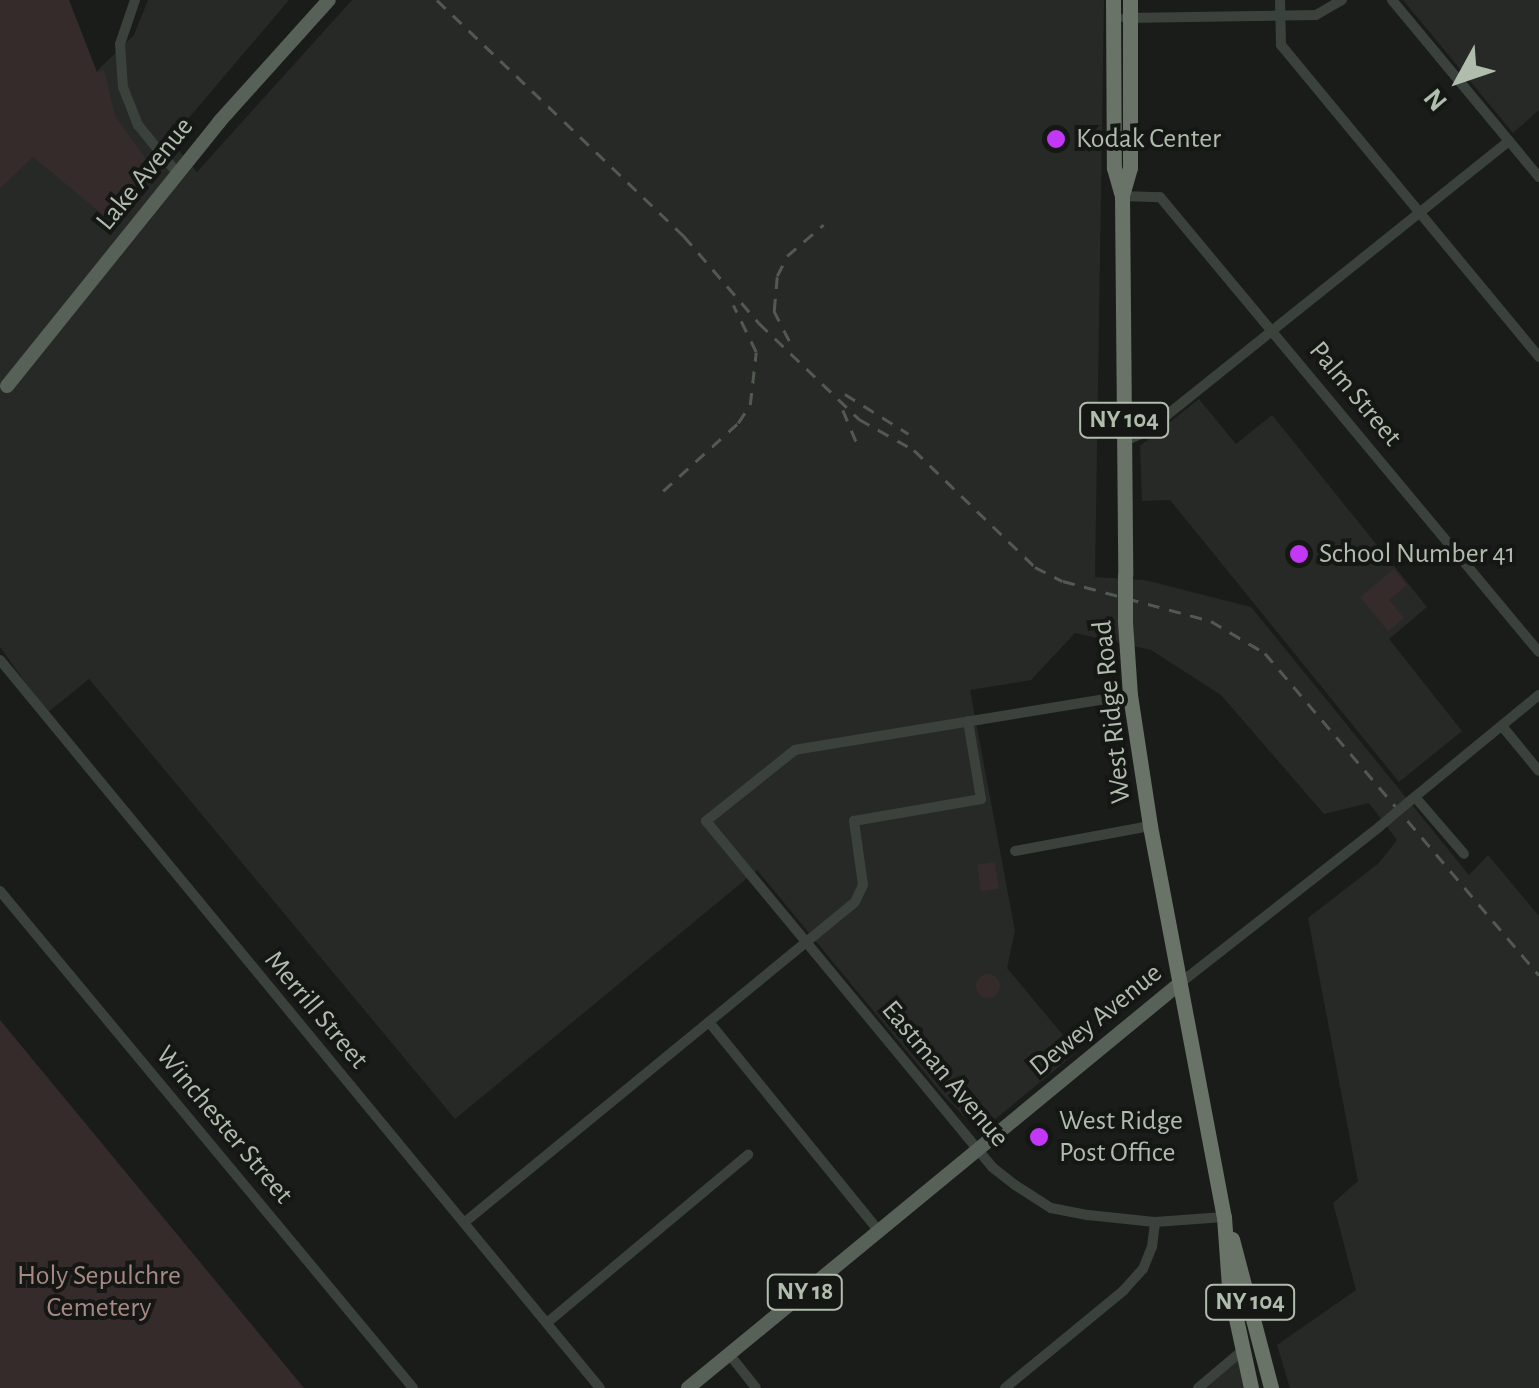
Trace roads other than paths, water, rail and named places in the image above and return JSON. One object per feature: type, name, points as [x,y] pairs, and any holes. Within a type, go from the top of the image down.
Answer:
[{"type":"highway","name":"West Ridge Road","points":[[1113,0],[1122,18]]},
{"type":"highway","name":"West Ridge Road","points":[[1130,0],[1122,18],[1114,168],[1122,196],[1124,575],[1130,694],[1150,826],[1224,1217],[1271,1388]]},
{"type":"highway","name":"West Ridge Road","points":[[1224,1217],[1229,1286],[1252,1388]]},
{"type":"main road","name":"Lake Avenue","points":[[7,386],[242,95],[329,0]]},
{"type":"main road","name":"Dewey Avenue","points":[[688,1388],[1179,984]]},
{"type":"street","points":[[135,0],[120,44],[122,87],[138,125],[178,174]]},
{"type":"street","points":[[1280,0],[1281,46],[1539,357]]},
{"type":"street","points":[[1122,18],[1322,14],[1342,0]]},
{"type":"street","points":[[1392,0],[1539,177]]},
{"type":"street","points":[[1124,442],[1147,431],[1274,332],[1509,140]]},
{"type":"street","name":"Palm Street","points":[[1122,196],[1160,196],[1539,652]]},
{"type":"street","name":"Merrill Street","points":[[0,660],[600,1388]]},
{"type":"street","points":[[465,1222],[807,942],[860,894],[863,874],[854,821],[981,799],[968,721],[1130,694]]},
{"type":"street","name":"Dewey Avenue","points":[[1179,984],[1539,695]]},
{"type":"street","name":"Eastman Avenue","points":[[968,721],[795,750],[706,820],[978,1150],[1004,1176],[1051,1208],[1155,1222],[1224,1217]]},
{"type":"street","points":[[1502,726],[1539,770]]},
{"type":"street","points":[[1413,799],[1464,854]]},
{"type":"street","points":[[1015,850],[1150,826]]},
{"type":"street","name":"Winchester Street","points":[[0,891],[413,1388]]},
{"type":"street","points":[[709,1022],[879,1231]]},
{"type":"street","points":[[548,1322],[748,1155]]},
{"type":"street","points":[[1004,1388],[1133,1280],[1152,1248],[1155,1222]]},
{"type":"street","points":[[1198,1388],[1242,1351]]},
{"type":"street","points":[[729,1354],[756,1388]]},
{"type":"railway","points":[[437,0],[684,236],[759,323],[859,419],[914,450],[1035,567],[1063,581],[1211,621],[1265,653],[1539,975]]},
{"type":"railway","points":[[789,341],[774,311],[777,276],[787,256],[823,225]]},
{"type":"railway","points":[[663,491],[738,423],[750,405],[756,352],[733,305]]},
{"type":"railway","points":[[845,394],[909,434]]},
{"type":"railway","points":[[843,410],[859,448]]},
{"type":"place","name":"Kodak Center","points":[[1056,139]]},
{"type":"place","name":"School Number 41","points":[[1299,554]]},
{"type":"place","name":"West Ridge Post Office","points":[[1039,1137]]},
{"type":"park label","name":"Holy Sepulchre Cemetery","points":[[99,1292]]}]
